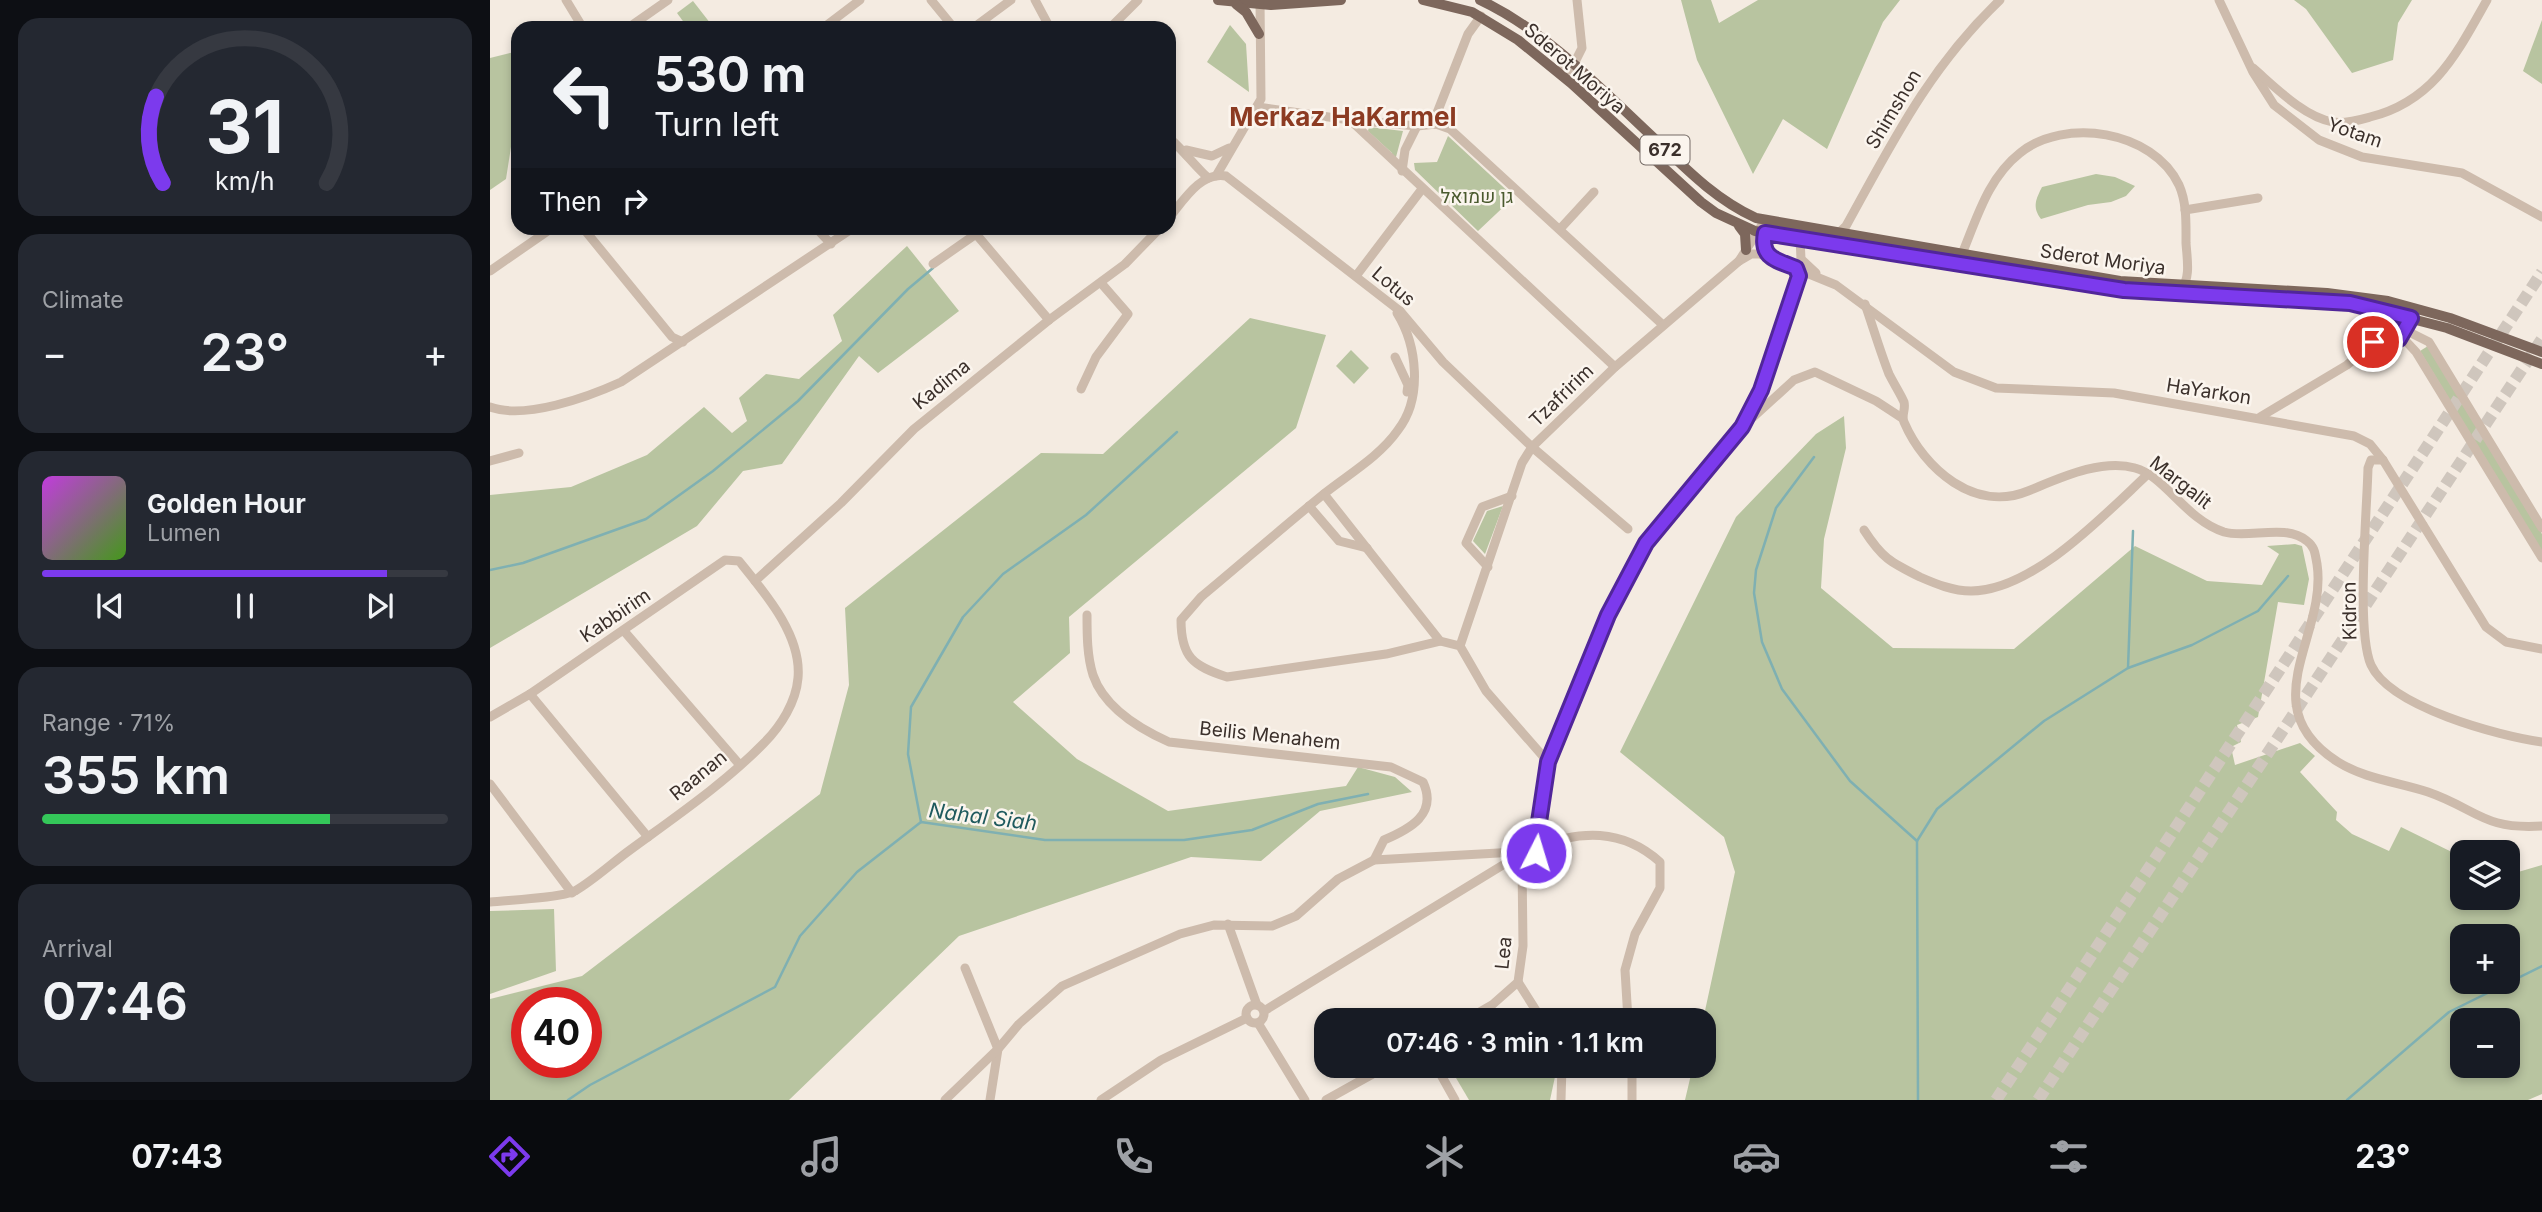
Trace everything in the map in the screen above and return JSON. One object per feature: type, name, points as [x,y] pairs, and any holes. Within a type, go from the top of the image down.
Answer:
[{"type":"main road","points":[[1224,1],[1341,0]]},
{"type":"main road","name":"Sderot Moriya","points":[[1423,0],[1481,16],[1557,70],[1686,190],[1716,214],[1760,232],[2124,290],[2350,303],[2438,326],[2542,364]]},
{"type":"main road","name":"Sderot Moriya","points":[[1480,0],[1528,28],[1575,66],[1704,186],[1728,204],[1765,220],[2120,281],[2185,282],[2196,287],[2353,295],[2427,312],[2542,352]]},
{"type":"main road","points":[[1224,1],[1246,12],[1259,34]]},
{"type":"main road","points":[[1737,224],[1745,234],[1746,250]]},
{"type":"street","points":[[566,0],[579,21]]},
{"type":"street","points":[[638,21],[668,0]]},
{"type":"street","points":[[832,21],[860,0]]},
{"type":"street","points":[[931,0],[948,21]]},
{"type":"street","points":[[982,21],[1011,0]]},
{"type":"street","points":[[1035,0],[1046,21]]},
{"type":"street","points":[[1117,21],[1138,0]]},
{"type":"street","points":[[1557,70],[1566,71],[1575,66],[1582,48],[1577,0]]},
{"type":"street","name":"Shimshon","points":[[1828,243],[1841,234],[1928,82],[1961,40],[2000,0]]},
{"type":"street","name":"Yotam","points":[[2219,0],[2249,65],[2274,105],[2319,140],[2362,157],[2462,173],[2542,217]]},
{"type":"street","points":[[2249,65],[2308,111],[2333,122],[2357,121],[2394,111],[2421,95],[2445,70],[2487,0]]},
{"type":"street","points":[[1176,210],[1194,188],[1215,174],[1258,107],[1259,2]]},
{"type":"street","points":[[1436,124],[1437,113],[1468,34],[1481,16]]},
{"type":"street","points":[[1258,107],[1350,120],[1417,126],[1436,124],[1457,134],[1663,325]]},
{"type":"street","points":[[1350,120],[1615,367]]},
{"type":"street","points":[[1402,171],[1405,150],[1417,126]]},
{"type":"street","points":[[1962,254],[1998,174],[2019,153],[2039,140],[2059,134],[2111,136],[2152,153],[2179,185],[2185,209],[2185,282],[2169,294]]},
{"type":"street","points":[[1176,143],[1185,150],[1198,169]]},
{"type":"street","points":[[1194,188],[1198,169],[1208,156],[1231,146]]},
{"type":"street","points":[[1185,150],[1208,156]]},
{"type":"street","points":[[1208,156],[1215,174]]},
{"type":"street","name":"Lotus","points":[[1198,169],[1226,176],[1400,311],[1443,362],[1532,447],[1628,529]]},
{"type":"street","points":[[1356,276],[1422,189]]},
{"type":"street","points":[[1560,229],[1594,192]]},
{"type":"street","points":[[2185,209],[2258,198]]},
{"type":"street","name":"Tzafririm","points":[[1460,646],[1522,463],[1532,447],[1615,367],[1739,261],[1760,232],[1765,220]]},
{"type":"street","points":[[1760,232],[1763,249],[1770,258]]},
{"type":"street","points":[[490,271],[542,235]]},
{"type":"street","points":[[589,235],[672,337],[683,342]]},
{"type":"street","points":[[823,235],[831,244]]},
{"type":"street","points":[[490,407],[516,410],[567,402],[592,396],[621,382],[843,235]]},
{"type":"street","points":[[933,264],[975,235]]},
{"type":"street","points":[[977,235],[1049,320]]},
{"type":"street","name":"Kadima","points":[[755,581],[841,503],[914,429],[1049,320],[1125,264],[1153,235]]},
{"type":"street","points":[[1800,238],[1801,259],[1823,279]]},
{"type":"street","points":[[1739,261],[1754,253],[1770,258]]},
{"type":"street","name":"HaYarkon","points":[[1770,258],[1823,279],[1865,304],[1954,372],[1996,387],[2114,393],[2260,417],[2354,436],[2370,444],[2384,460],[2486,627],[2506,642],[2542,649]]},
{"type":"street","points":[[1742,427],[1761,390],[1786,320],[1799,276],[1796,268]]},
{"type":"street","points":[[1081,389],[1096,356],[1128,314],[1101,283]]},
{"type":"street","name":"Margalit","points":[[1865,304],[1890,376],[1905,404],[1902,418],[1916,444],[1942,476],[1975,494],[2010,499],[2061,478],[2112,465],[2135,468],[2148,474],[2191,514],[2224,532],[2290,534],[2302,537],[2314,549],[2318,588],[2304,640],[2297,689],[2302,726],[2316,745],[2350,768],[2428,792],[2482,819],[2507,827],[2542,826]]},
{"type":"street","points":[[1400,311],[1396,313],[1411,344],[1415,372],[1411,402],[1395,434],[1371,457],[1201,597],[1181,620],[1181,639],[1185,652],[1202,669],[1227,677],[1386,654],[1440,641],[1460,646],[1486,691],[1548,762]]},
{"type":"street","points":[[2260,417],[2347,365],[2373,342],[2396,341],[2411,318],[2417,313],[2427,312]]},
{"type":"street","points":[[2430,345],[2438,326]]},
{"type":"street","points":[[2403,333],[2424,338],[2430,345],[2542,528]]},
{"type":"street","points":[[2403,333],[2542,558]]},
{"type":"street","points":[[1395,357],[1408,385],[1395,434]]},
{"type":"street","points":[[1401,371],[1410,365]]},
{"type":"street","points":[[945,1100],[998,1049],[1019,1024],[1062,986],[1180,934],[1228,924],[1272,926],[1296,916],[1338,879],[1374,860],[1534,858],[1532,846],[1539,822],[1548,762],[1608,615],[1646,543],[1742,427],[1794,380],[1810,373],[1821,374],[1902,418]]},
{"type":"street","points":[[490,461],[519,453]]},
{"type":"street","name":"Kidron","points":[[2384,460],[2371,460],[2368,468],[2364,633],[2370,663],[2377,676],[2397,693],[2430,708],[2490,731],[2542,742]]},
{"type":"street","points":[[1864,530],[1881,556],[1941,587],[1972,591],[2007,584],[2034,570],[2112,508],[2148,474]]},
{"type":"street","points":[[1324,494],[1440,641]]},
{"type":"street","points":[[1488,567],[1466,543],[1482,507],[1512,496]]},
{"type":"street","points":[[1309,506],[1339,541],[1367,548]]},
{"type":"street","name":"Kabbirim","points":[[490,718],[530,694],[726,560],[739,561],[755,581]]},
{"type":"street","name":"Raanan","points":[[572,893],[648,837],[765,743],[783,719],[794,698],[798,676],[792,641],[755,581]]},
{"type":"street","name":"Beilis Menahem","points":[[1087,615],[1093,676],[1116,708],[1144,731],[1169,742],[1391,767],[1423,782],[1427,800],[1423,816],[1409,830],[1384,840],[1374,860]]},
{"type":"street","points":[[624,631],[739,764]]},
{"type":"street","points":[[530,694],[648,837]]},
{"type":"street","points":[[490,783],[572,893]]},
{"type":"street","points":[[1518,857],[1519,846],[1532,846],[1563,836],[1600,835],[1642,846],[1660,862],[1660,888],[1635,934],[1625,970],[1627,1008]]},
{"type":"street","points":[[1247,1018],[1247,1010],[1260,1008],[1518,857]]},
{"type":"street","name":"Lea","points":[[1487,1008],[1518,982],[1523,933],[1518,857]]},
{"type":"street","points":[[490,902],[572,893]]},
{"type":"street","points":[[1228,924],[1264,1016],[1258,1023]]},
{"type":"street","points":[[965,968],[998,1049],[990,1100]]},
{"type":"street","points":[[1518,982],[1534,1008]]},
{"type":"street","points":[[1247,1018],[1258,1023],[1305,1100],[1315,1100]]},
{"type":"street","points":[[1101,1100],[1161,1060],[1247,1018]]},
{"type":"street","points":[[1326,1100],[1365,1078]]},
{"type":"street","points":[[1443,1078],[1455,1100]]},
{"type":"street","points":[[1561,1100],[1562,1078]]},
{"type":"street","points":[[1632,1078],[1632,1100]]},
{"type":"green space","points":[[1681,0],[1711,0],[1719,23],[1758,0],[1900,0],[1883,22],[1827,149],[1783,119],[1753,174],[1697,60]]},
{"type":"green space","points":[[2294,0],[2412,0],[2398,23],[2393,60],[2352,73],[2306,9]]},
{"type":"green space","points":[[693,1],[709,21],[683,21],[677,13]]},
{"type":"green space","points":[[2542,20],[2542,84],[2523,71]]},
{"type":"green space","points":[[1230,25],[1246,44],[1249,92],[1207,62]]},
{"type":"green space","points":[[511,53],[511,147],[506,179],[490,190],[490,58]]},
{"type":"green space","points":[[1369,127],[1403,131],[1396,157],[1392,157],[1392,153],[1368,131]]},
{"type":"green space","name":"גן שמואל","points":[[1448,136],[1514,197],[1478,231],[1415,170],[1414,163],[1437,162]]},
{"type":"green space","points":[[2096,174],[2115,177],[2135,186],[2126,196],[2111,202],[2088,205],[2041,219],[2036,203],[2042,187]]},
{"type":"green space","points":[[907,246],[959,311],[878,373],[859,356],[782,464],[743,471],[697,526],[490,648],[490,495],[571,487],[647,455],[704,407],[732,433],[747,421],[739,398],[766,374],[799,379],[842,341],[833,315]]},
{"type":"green space","points":[[1250,318],[1326,335],[1296,428],[1069,617],[1070,653],[1013,702],[1077,759],[1168,811],[1346,786],[1358,767],[1395,777],[1412,792],[1320,811],[1261,861],[1191,857],[959,936],[789,1100],[490,1100],[490,999],[511,994],[511,1078],[602,1078],[602,987],[538,987],[582,976],[820,794],[849,685],[845,608],[1041,453],[1103,454]]},
{"type":"green space","points":[[2428,346],[2542,534],[2542,552],[2420,351]]},
{"type":"green space","points":[[1351,350],[1369,368],[1354,384],[1336,366]]},
{"type":"green space","points":[[1844,416],[1846,448],[1824,539],[1821,588],[1893,648],[2014,649],[2135,546],[2207,581],[2262,585],[2279,554],[2267,546],[2302,546],[2309,579],[2304,605],[2278,602],[2258,717],[2237,725],[2241,742],[2231,747],[2235,765],[2300,743],[2315,756],[2300,772],[2337,812],[2336,820],[2352,834],[2389,851],[2401,827],[2450,851],[2450,910],[2520,910],[2520,871],[2542,865],[2542,1094],[2528,1100],[1685,1100],[1690,1078],[1716,1078],[1716,1008],[1706,1008],[1735,872],[1724,837],[1620,752],[1736,517],[1816,434]]},
{"type":"green space","points":[[1503,506],[1485,554],[1473,541],[1487,511]]},
{"type":"green space","points":[[554,909],[556,971],[490,994],[490,911]]},
{"type":"green space","points":[[1456,1078],[1555,1078],[1550,1100],[1469,1100]]},
{"type":"waterway","points":[[490,570],[523,563],[646,519],[713,471],[798,401],[908,289],[933,268]]},
{"type":"waterway","points":[[921,822],[908,754],[911,707],[963,617],[1003,574],[1086,515],[1177,432]]},
{"type":"waterway","points":[[1814,457],[1776,508],[1756,570],[1754,593],[1762,642],[1782,689],[1850,781],[1917,841]]},
{"type":"waterway","points":[[2128,668],[2133,531]]},
{"type":"waterway","points":[[1918,1100],[1917,841],[1937,809],[2044,721],[2128,668],[2192,645],[2258,611],[2288,576]]},
{"type":"waterway","name":"Nahal Siah","points":[[568,1100],[590,1085],[775,987],[800,936],[857,872],[921,822],[1045,840],[1184,840],[1252,830],[1318,804],[1368,794]]},
{"type":"waterway","points":[[2347,1100],[2449,1012],[2542,966]]},
{"type":"tunnel","points":[[1996,1100],[2542,272]]},
{"type":"tunnel","points":[[2038,1100],[2542,339]]},
{"type":"district","name":"Merkaz HaKarmel","points":[[1343,117]]},
{"type":"route","points":[[1536,853],[1529,844],[1539,822],[1548,762],[1608,615],[1646,543],[1742,427],[1761,390],[1799,276],[1796,268],[1767,255],[1763,249],[1765,233],[2124,290],[2350,303],[2411,318],[2402,336],[2396,341],[2373,342]]}]
